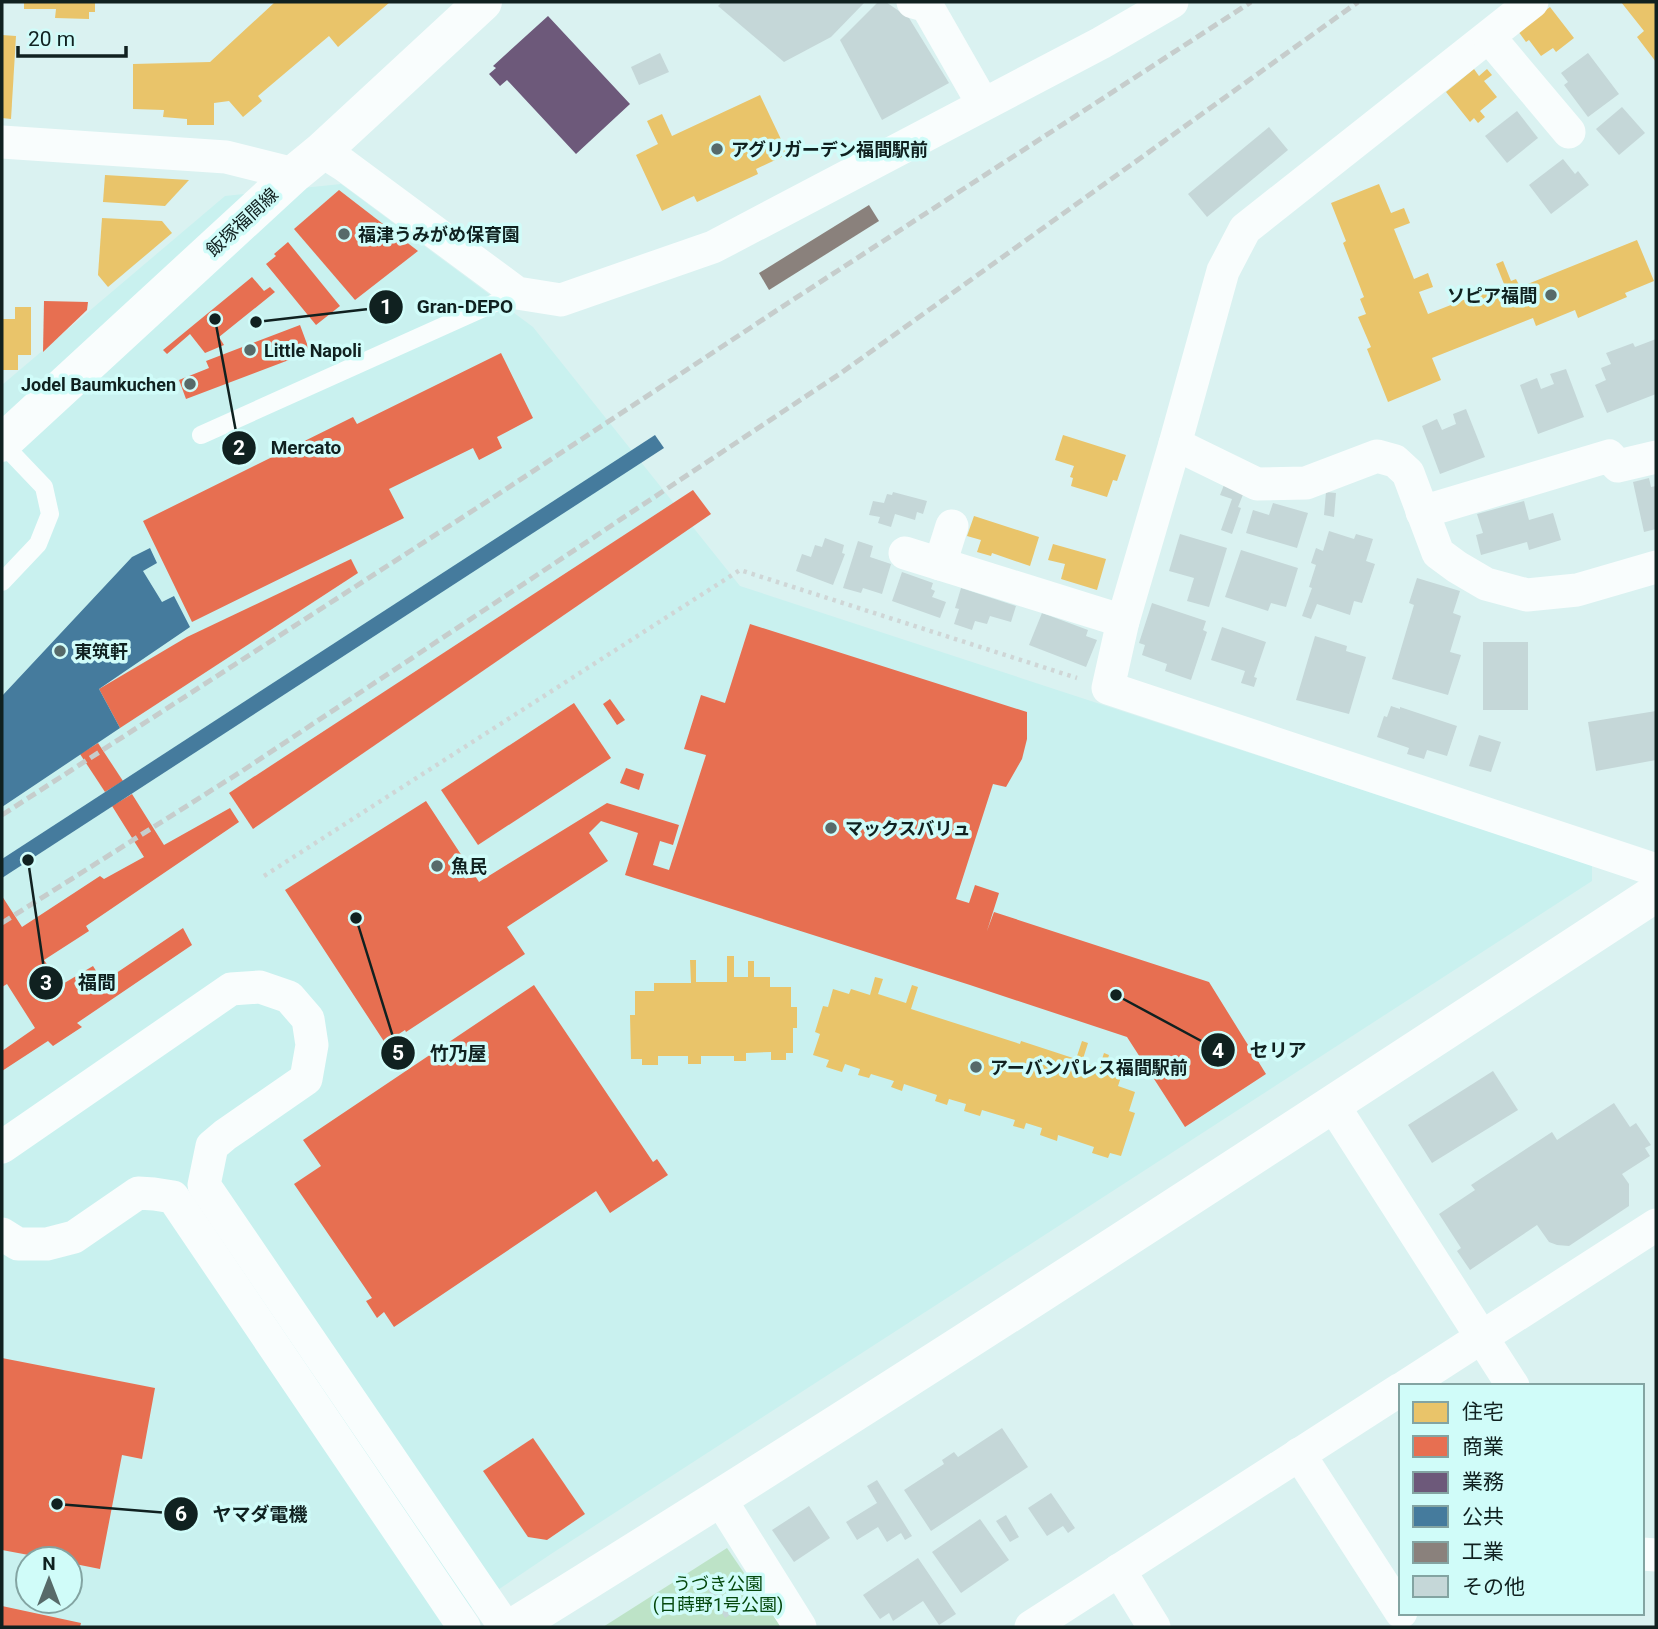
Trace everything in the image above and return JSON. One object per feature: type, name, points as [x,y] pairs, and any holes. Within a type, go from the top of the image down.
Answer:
[{"type":"street","name":"飯塚福間線","points":[[2,443],[482,2]]},
{"type":"street","points":[[2,142],[344,165],[517,292],[561,300],[713,247],[1101,43],[1172,2]]},
{"type":"street","points":[[1532,2],[1245,229],[1223,271],[1123,621],[1108,688],[1656,870]]},
{"type":"street","points":[[923,3],[983,104]]},
{"type":"street","points":[[1489,37],[1569,132]]},
{"type":"street","points":[[1175,444],[1257,484],[1306,483],[1377,456],[1395,461],[1408,473],[1438,553],[1457,568],[1486,584],[1527,595],[1577,590],[1656,567]]},
{"type":"street","points":[[1422,512],[1609,456],[1618,466],[1656,457]]},
{"type":"street","points":[[940,564],[952,526]]},
{"type":"street","points":[[905,553],[1123,621]]},
{"type":"street","points":[[513,1627],[720,1499],[1333,1105],[1656,893]]},
{"type":"street","points":[[2,1147],[231,989],[260,987],[289,997],[308,1019],[312,1045],[306,1079],[212,1146],[204,1185],[505,1627]]},
{"type":"street","points":[[1333,1105],[1512,1384]]},
{"type":"street","points":[[2,1234],[18,1244],[47,1244],[74,1237],[138,1193],[173,1197],[464,1627]]},
{"type":"street","points":[[1409,1384],[1656,1225]]},
{"type":"street","points":[[1031,1627],[1399,1390]]},
{"type":"street","points":[[1299,1454],[1399,1610]]},
{"type":"street","points":[[720,1499],[800,1627]]},
{"type":"street","points":[[1119,1570],[1154,1627]]},
{"type":"lane","points":[[201,435],[517,292]]},
{"type":"lane","points":[[2,443],[44,487],[50,514],[38,544],[2,582]]},
{"type":"path","points":[[264,876],[740,570],[1108,688]]},
{"type":"shaded area","points":[[341,184],[533,327],[740,586],[1592,865],[1592,881],[551,1554],[443,1627],[2,1627],[2,385],[225,196]]},
{"type":"green space","name":"うづき公園 (日蒔野1号公園)","points":[[727,1548],[781,1627],[603,1627]]},
{"type":"building: 住宅","points":[[24,2],[95,2],[95,12],[89,12],[89,19],[55,18],[56,9],[24,9]]},
{"type":"building: 住宅","points":[[275,2],[390,2],[338,47],[329,36],[258,96],[262,101],[243,117],[229,101],[214,103],[214,125],[187,125],[187,119],[163,117],[164,110],[133,109],[133,64],[210,62]]},
{"type":"building: 住宅","points":[[1621,2],[1656,2],[1656,62],[1637,37],[1644,31]]},
{"type":"building: 住宅","points":[[1550,7],[1574,38],[1556,52],[1553,48],[1541,56],[1518,31]]},
{"type":"building: 住宅","points":[[2,35],[16,36],[11,119],[2,118]]},
{"type":"building: 住宅","points":[[1474,69],[1479,76],[1487,69],[1492,75],[1484,81],[1497,97],[1480,111],[1485,117],[1478,123],[1474,118],[1470,122],[1446,92]]},
{"type":"building: 住宅","name":"アグリガーデン福間駅前","points":[[760,95],[788,154],[756,169],[758,174],[697,202],[694,196],[662,211],[636,155],[658,144],[647,121],[662,114],[672,136]]},
{"type":"building: 住宅","points":[[105,175],[189,180],[165,206],[103,202]]},
{"type":"building: 住宅","name":"ソピア福間","points":[[1379,184],[1391,213],[1404,208],[1410,223],[1394,229],[1414,279],[1428,273],[1433,287],[1419,292],[1428,314],[1504,284],[1496,264],[1503,261],[1511,281],[1516,279],[1520,287],[1637,240],[1654,281],[1625,293],[1627,297],[1578,318],[1575,310],[1536,326],[1533,318],[1432,358],[1441,380],[1388,402],[1367,349],[1371,347],[1358,317],[1366,314],[1360,299],[1364,297],[1331,203]]},
{"type":"building: 住宅","points":[[102,218],[162,221],[172,233],[108,287],[98,275]]},
{"type":"building: 住宅","points":[[15,307],[31,307],[31,355],[18,355],[18,370],[2,370],[2,319],[15,319]]},
{"type":"building: 住宅","points":[[1063,435],[1126,455],[1117,481],[1113,480],[1107,497],[1071,486],[1073,478],[1070,477],[1074,466],[1055,460]]},
{"type":"building: 住宅","points":[[974,516],[1039,537],[1030,566],[992,553],[991,556],[977,552],[981,540],[967,536]]},
{"type":"building: 住宅","points":[[1053,544],[1106,559],[1097,590],[1061,579],[1065,564],[1048,560]]},
{"type":"building: 住宅","points":[[727,956],[734,956],[734,977],[748,977],[748,961],[754,961],[754,977],[770,977],[770,987],[791,987],[791,1007],[797,1007],[797,1028],[793,1028],[793,1053],[786,1053],[786,1060],[771,1060],[771,1052],[746,1053],[746,1061],[734,1061],[734,1056],[701,1056],[701,1064],[688,1064],[688,1056],[658,1056],[658,1065],[642,1065],[642,1059],[631,1059],[630,1015],[635,1015],[635,991],[654,991],[654,983],[691,983],[690,960],[696,960],[696,982],[727,982]]},
{"type":"building: 住宅","name":"アーバンパレス福間駅前","points":[[875,977],[883,979],[878,994],[906,1003],[912,985],[918,987],[911,1009],[1076,1059],[1082,1041],[1088,1043],[1082,1062],[1099,1068],[1104,1053],[1109,1055],[1104,1072],[1121,1077],[1118,1086],[1135,1092],[1129,1111],[1135,1113],[1121,1156],[1110,1153],[1108,1158],[1092,1153],[1094,1147],[1058,1135],[1057,1141],[1040,1135],[1042,1128],[1026,1123],[1024,1129],[1013,1126],[1015,1120],[982,1110],[980,1116],[964,1111],[966,1104],[949,1099],[947,1105],[935,1101],[937,1095],[904,1084],[902,1091],[891,1087],[894,1081],[871,1074],[869,1078],[858,1075],[860,1069],[845,1064],[842,1072],[826,1067],[829,1060],[813,1055],[820,1034],[815,1032],[823,1006],[828,1007],[833,989],[849,994],[851,989],[870,995]]},
{"type":"building: 商業","points":[[339,190],[418,251],[355,300],[294,229]]},
{"type":"building: 商業","points":[[288,242],[340,306],[316,325],[266,264]]},
{"type":"building: 商業","points":[[252,277],[264,291],[270,287],[275,292],[219,337],[224,345],[205,353],[190,334],[167,354],[163,350]]},
{"type":"building: 商業","points":[[44,301],[88,302],[87,310],[43,352]]},
{"type":"building: 商業","points":[[300,325],[310,352],[186,399],[179,380],[209,368],[206,361]]},
{"type":"building: 商業","points":[[501,353],[533,418],[497,437],[502,448],[479,460],[473,448],[389,489],[404,518],[192,622],[143,521],[353,417],[357,424]]},
{"type":"building: 商業","points":[[693,490],[711,514],[253,829],[229,793]]},
{"type":"building: 商業","points":[[351,559],[358,573],[120,728],[99,689],[187,637]]},
{"type":"building: 商業","points":[[750,624],[1027,712],[1027,739],[1022,759],[1006,787],[993,784],[956,899],[969,903],[975,885],[999,893],[987,931],[994,912],[1209,982],[1266,1074],[1185,1127],[1127,1037],[625,875],[638,833],[601,821],[589,833],[608,861],[507,927],[525,954],[385,1043],[285,890],[426,801],[479,882],[607,803],[679,825],[673,845],[660,841],[653,865],[669,870],[706,755],[684,749],[701,695],[725,703]]},
{"type":"building: 商業","points":[[610,699],[625,720],[617,725],[603,704]]},
{"type":"building: 商業","points":[[574,703],[611,758],[478,845],[441,790]]},
{"type":"building: 商業","points":[[98,743],[123,781],[105,792],[80,754]]},
{"type":"building: 商業","points":[[626,768],[644,774],[639,790],[620,783]]},
{"type":"building: 商業","points":[[132,794],[164,845],[230,808],[239,822],[86,926],[89,931],[44,960],[61,985],[93,966],[103,982],[183,928],[192,945],[77,1023],[82,1027],[53,1046],[48,1041],[2,1071],[2,1051],[35,1028],[7,984],[2,987],[2,896],[22,927],[100,876],[104,879],[144,857],[112,806]]},
{"type":"building: 商業","points":[[534,985],[653,1162],[657,1159],[668,1175],[610,1213],[596,1191],[394,1327],[384,1312],[377,1318],[366,1301],[372,1298],[294,1184],[321,1166],[303,1140]]},
{"type":"building: 商業","points":[[2,1358],[155,1388],[142,1459],[122,1455],[100,1569],[84,1566],[84,1545],[14,1545],[14,1552],[2,1550]]},
{"type":"building: 商業","points":[[533,1438],[585,1514],[547,1540],[528,1537],[483,1471]]},
{"type":"building: 商業","points":[[2,1606],[14,1609],[14,1615],[44,1615],[81,1623],[80,1627],[2,1627]]},
{"type":"building: 業務","points":[[548,16],[630,104],[576,154],[507,80],[500,86],[489,74],[496,68],[493,66]]},
{"type":"building: 公共","points":[[655,435],[664,448],[2,878],[2,859]]},
{"type":"building: 公共","points":[[150,548],[157,563],[143,571],[162,602],[174,596],[190,627],[99,689],[120,728],[2,807],[2,696],[132,557]]},
{"type":"building: 工業","points":[[869,205],[879,221],[769,290],[759,273]]},
{"type":"building: その他","points":[[722,2],[865,2],[831,37],[784,62],[718,6]]},
{"type":"building: その他","points":[[878,2],[886,2],[909,18],[949,83],[882,120],[840,40]]},
{"type":"building: その他","points":[[660,53],[669,72],[639,85],[631,67]]},
{"type":"building: その他","points":[[1588,53],[1619,94],[1588,117],[1564,85],[1568,82],[1561,73]]},
{"type":"building: その他","points":[[1622,107],[1645,133],[1619,155],[1596,129]]},
{"type":"building: その他","points":[[1517,111],[1538,138],[1507,163],[1485,136]]},
{"type":"building: その他","points":[[1269,127],[1288,150],[1207,217],[1188,194]]},
{"type":"building: その他","points":[[1563,159],[1575,174],[1578,171],[1589,185],[1551,214],[1529,185]]},
{"type":"building: その他","points":[[1656,339],[1656,394],[1607,413],[1595,385],[1606,380],[1601,368],[1611,364],[1606,353],[1633,343],[1635,347]]},
{"type":"building: その他","points":[[1566,369],[1584,417],[1538,434],[1520,385],[1537,378],[1541,389],[1554,384],[1550,374]]},
{"type":"building: その他","points":[[1466,409],[1485,457],[1440,474],[1422,426],[1437,419],[1442,430],[1456,424],[1453,414]]},
{"type":"building: その他","points":[[1649,478],[1651,487],[1656,486],[1656,529],[1644,532],[1633,482]]},
{"type":"building: その他","points":[[1224,485],[1244,492],[1232,534],[1221,530],[1232,499],[1220,495]]},
{"type":"building: その他","points":[[893,492],[927,501],[923,514],[917,512],[915,520],[895,514],[891,527],[878,523],[880,517],[869,515],[873,501],[884,503],[887,494],[892,495]]},
{"type":"building: その他","points":[[1326,492],[1336,493],[1334,517],[1324,515]]},
{"type":"building: その他","points":[[1524,501],[1529,520],[1553,513],[1561,540],[1529,550],[1527,542],[1481,555],[1476,535],[1483,533],[1477,514]]},
{"type":"building: その他","points":[[1273,503],[1308,513],[1297,548],[1246,533],[1253,510],[1269,515]]},
{"type":"building: その他","points":[[1329,531],[1354,539],[1356,534],[1373,539],[1366,561],[1375,564],[1362,603],[1354,601],[1350,615],[1317,604],[1311,619],[1302,616],[1312,588],[1309,587],[1316,565],[1311,563],[1316,548],[1323,551]]},
{"type":"building: その他","points":[[1180,534],[1227,548],[1209,607],[1187,601],[1194,578],[1169,571]]},
{"type":"building: その他","points":[[825,538],[844,545],[842,553],[845,554],[833,585],[796,571],[802,554],[811,557],[815,545],[822,547]]},
{"type":"building: その他","points":[[858,541],[873,546],[870,557],[891,564],[882,594],[863,588],[861,593],[843,588]]},
{"type":"building: その他","points":[[1241,550],[1298,568],[1286,607],[1271,603],[1268,611],[1225,597]]},
{"type":"building: その他","points":[[902,572],[933,583],[931,589],[935,591],[932,597],[946,602],[940,618],[892,601]]},
{"type":"building: その他","points":[[1417,578],[1460,591],[1453,613],[1461,616],[1450,652],[1461,655],[1448,695],[1392,679],[1414,605],[1409,603]]},
{"type":"building: その他","points":[[961,588],[1016,606],[1011,622],[990,616],[987,624],[975,621],[972,630],[954,624]]},
{"type":"building: その他","points":[[1152,603],[1206,621],[1203,630],[1207,632],[1191,680],[1165,671],[1167,664],[1142,655],[1145,645],[1139,643]]},
{"type":"building: その他","points":[[1042,613],[1088,630],[1086,636],[1097,640],[1086,667],[1029,645]]},
{"type":"building: その他","points":[[1222,627],[1266,642],[1254,677],[1257,678],[1254,687],[1241,683],[1245,671],[1211,660]]},
{"type":"building: その他","points":[[1315,636],[1347,646],[1346,651],[1366,657],[1349,714],[1296,700]]},
{"type":"building: その他","points":[[1483,642],[1528,642],[1528,710],[1483,710]]},
{"type":"building: その他","points":[[1391,706],[1457,726],[1447,756],[1427,750],[1424,759],[1407,754],[1409,748],[1377,737],[1384,716],[1387,717]]},
{"type":"building: その他","points":[[1656,711],[1656,760],[1596,771],[1588,722]]},
{"type":"building: その他","points":[[1479,735],[1501,742],[1491,772],[1469,766]]},
{"type":"building: その他","points":[[1493,1071],[1518,1110],[1432,1163],[1408,1125]]},
{"type":"building: その他","points":[[1614,1103],[1630,1127],[1636,1123],[1651,1145],[1645,1148],[1650,1156],[1622,1174],[1629,1184],[1629,1206],[1569,1246],[1549,1242],[1537,1225],[1470,1270],[1457,1251],[1461,1248],[1439,1214],[1475,1190],[1471,1185],[1552,1132],[1557,1140]]},
{"type":"building: その他","points":[[1002,1428],[1028,1467],[931,1531],[904,1490],[944,1464],[942,1460],[954,1452],[958,1457]]},
{"type":"building: その他","points":[[877,1480],[912,1536],[905,1540],[901,1533],[887,1542],[878,1527],[857,1540],[846,1522],[877,1503],[867,1486]]},
{"type":"building: その他","points":[[1051,1493],[1075,1528],[1068,1533],[1063,1526],[1047,1536],[1028,1508]]},
{"type":"building: その他","points":[[809,1506],[830,1538],[794,1562],[772,1530]]},
{"type":"building: その他","points":[[1006,1515],[1019,1537],[1010,1542],[996,1521]]},
{"type":"building: その他","points":[[980,1519],[1009,1560],[961,1593],[932,1552]]},
{"type":"building: その他","points":[[918,1558],[956,1614],[939,1625],[923,1601],[893,1621],[889,1613],[880,1619],[863,1595]]},
{"type":"building: その他","points":[[716,1585],[733,1613],[725,1618],[708,1590]]},
{"type":"railway","points":[[2,815],[1251,2]]},
{"type":"railway","points":[[2,923],[242,771],[841,373],[1358,2]]},
{"type":"place","name":"アグリガーデン福間駅前","points":[[717,149]]},
{"type":"place","name":"福津うみがめ保育園","points":[[344,234]]},
{"type":"place","name":"ソピア福間","points":[[1551,295]]},
{"type":"place","name":"Mercato","points":[[215,319]]},
{"type":"place","name":"Gran-DEPO","points":[[256,322]]},
{"type":"place","name":"Little Napoli","points":[[250,350]]},
{"type":"place","name":"Jodel Baumkuchen","points":[[190,384]]},
{"type":"place","name":"東筑軒","points":[[60,651]]},
{"type":"place","name":"マックスバリュ","points":[[831,828]]},
{"type":"place","name":"福間","points":[[28,860]]},
{"type":"place","name":"魚民","points":[[437,866]]},
{"type":"place","name":"竹乃屋","points":[[356,918]]},
{"type":"place","name":"セリア","points":[[1116,995]]},
{"type":"place","name":"アーバンパレス福間駅前","points":[[976,1067]]},
{"type":"place","name":"ヤマダ電機","points":[[57,1504]]}]
